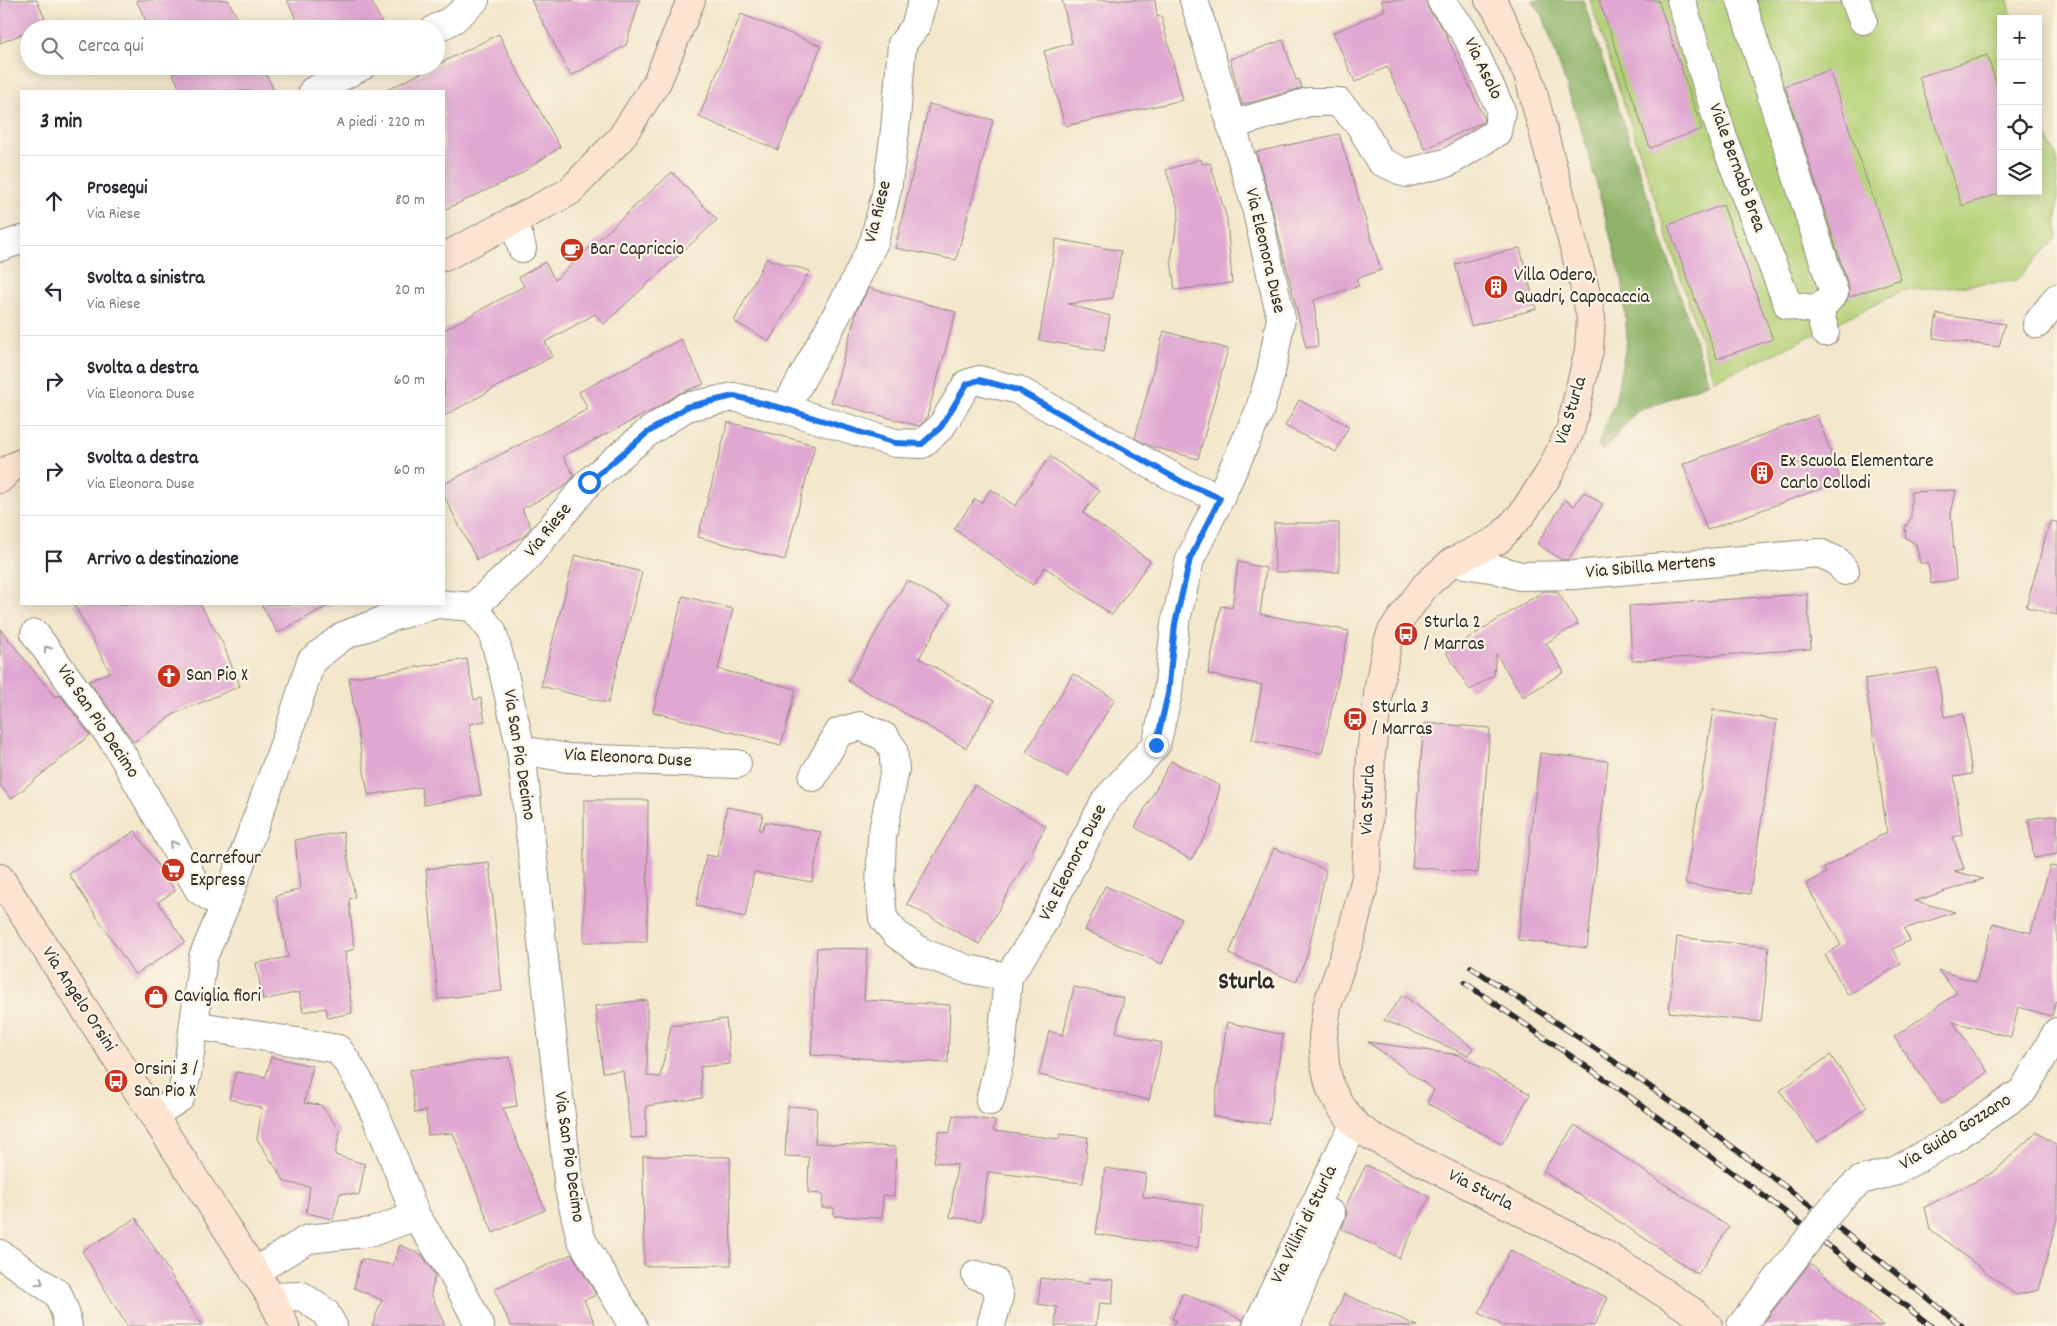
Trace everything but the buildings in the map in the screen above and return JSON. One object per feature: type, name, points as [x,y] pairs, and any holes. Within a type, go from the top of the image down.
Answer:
[{"type":"street","points":[[445,24],[454,19],[475,0]]},
{"type":"street","points":[[445,256],[569,192],[621,138],[657,82],[691,0]]},
{"type":"street","name":"Via Riese","points":[[785,409],[852,287],[874,242],[890,170],[902,44],[915,27],[923,0]]},
{"type":"street","name":"Via Eleonora Duse","points":[[990,1101],[1001,1054],[1008,977],[1038,932],[1105,801],[1156,745],[1168,694],[1175,624],[1190,559],[1220,498],[1258,412],[1271,372],[1281,318],[1255,203],[1194,0]]},
{"type":"street","name":"Via Asolo","points":[[1230,125],[1309,102],[1338,102],[1360,125],[1380,160],[1406,173],[1449,162],[1497,132],[1501,110],[1467,36],[1441,0]]},
{"type":"street","name":"Via Sturla","points":[[1489,0],[1496,8],[1528,74],[1584,285],[1591,318],[1591,332],[1570,431],[1549,474],[1522,514],[1498,540],[1452,562],[1425,586],[1392,631],[1387,645],[1379,686],[1371,754],[1366,877],[1351,936],[1327,1006],[1323,1036],[1324,1065],[1330,1087],[1341,1107],[1363,1130],[1603,1253],[1694,1312],[1708,1326]]},
{"type":"street","name":"Viale Bernabò Brea","points":[[1681,0],[1723,138],[1788,304],[1822,321],[1834,293],[1741,0]]},
{"type":"street","points":[[315,90],[344,75]]},
{"type":"street","points":[[514,220],[522,248]]},
{"type":"street","points":[[0,247],[20,240]]},
{"type":"street","points":[[2037,324],[2057,298]]},
{"type":"street","name":"Via Riese","points":[[474,607],[524,562],[589,482],[647,433],[686,407],[734,396],[785,409],[895,443],[922,444],[941,427],[967,384],[979,380],[1018,390],[1184,483],[1220,498]]},
{"type":"street","name":"Via Sibilla Mertens","points":[[1452,562],[1496,569],[1520,576],[1575,575],[1819,553],[1837,561],[1845,571]]},
{"type":"street","points":[[153,1115],[180,1098],[187,1074],[203,957],[226,903],[289,731],[311,661],[342,636],[395,616],[434,605]]},
{"type":"street","points":[[445,605],[474,607]]},
{"type":"street","name":"Via San Pio Decimo","points":[[474,607],[492,631],[521,750],[569,1189],[581,1239],[633,1326]]},
{"type":"street","name":"Via San Pio Decimo","points":[[35,634],[116,744],[199,890],[216,901],[226,903]]},
{"type":"street","points":[[813,777],[839,732],[860,726],[885,736],[893,749],[895,769],[882,838],[880,887],[882,918],[896,934],[923,953],[967,969],[1008,977]]},
{"type":"street","name":"Via Eleonora Duse","points":[[521,750],[568,758],[737,764]]},
{"type":"street","name":"Via Angelo Orsini","points":[[0,878],[270,1297],[285,1326]]},
{"type":"street","points":[[194,1025],[338,1049],[349,1064],[379,1126],[416,1216],[452,1274],[480,1326]]},
{"type":"street","name":"Via Guido Gozzano","points":[[1741,1326],[1840,1198],[1861,1180],[1893,1172],[1954,1138],[2023,1091],[2057,1032]]},
{"type":"street","points":[[1286,1326],[1319,1240],[1350,1172],[1363,1130]]},
{"type":"street","name":"Via Villini di Sturla","points":[[1256,1326],[1344,1144],[1363,1130]]},
{"type":"street","points":[[254,1272],[308,1239],[372,1232],[416,1216]]},
{"type":"street","points":[[0,1254],[58,1294],[66,1312],[68,1326]]},
{"type":"street","points":[[976,1275],[994,1281],[999,1296],[991,1326]]},
{"type":"street","points":[[270,1297],[302,1296],[325,1312],[332,1326]]},
{"type":"green space","points":[[1532,0],[1583,0],[1709,383],[1636,412],[1603,451],[1598,445],[1615,402],[1627,340],[1623,284],[1586,144],[1543,16]]},
{"type":"green space","points":[[1590,0],[2008,0],[2012,15],[1997,15],[1997,195],[2042,195],[2042,117],[2049,141],[2057,158],[2057,237],[2016,281],[1902,291],[1774,354],[1714,380]]},
{"type":"railway","points":[[1471,967],[1601,1052],[1707,1128],[1835,1225],[1962,1326]]},
{"type":"railway","points":[[1465,983],[1626,1094],[1784,1211],[1931,1326]]},
{"type":"place","name":"Bar Capriccio","points":[[572,250]]},
{"type":"place","name":"Villa Odero, Quadri, Capocaccia","points":[[1496,287]]},
{"type":"place","name":"Ex Scuola Elementare Carlo Collodi","points":[[1762,473]]},
{"type":"place","name":"Sturla 2 / Marras","points":[[1406,634]]},
{"type":"place","name":"San Pio X","points":[[169,676]]},
{"type":"place","name":"Sturla 3 / Marras","points":[[1355,719]]},
{"type":"place","name":"Carrefour Express","points":[[173,870]]},
{"type":"place","name":"Caviglia fiori","points":[[156,997]]},
{"type":"place","name":"Orsini 3 / San Pio X","points":[[116,1081]]},
{"type":"district","name":"Sturla","points":[[1246,983]]},
{"type":"route","points":[[589,482],[647,433],[686,407],[734,396],[785,409],[895,443],[922,444],[941,427],[967,384],[979,380],[1018,390],[1184,483],[1220,498],[1190,559],[1175,624],[1168,694],[1156,745]]}]
